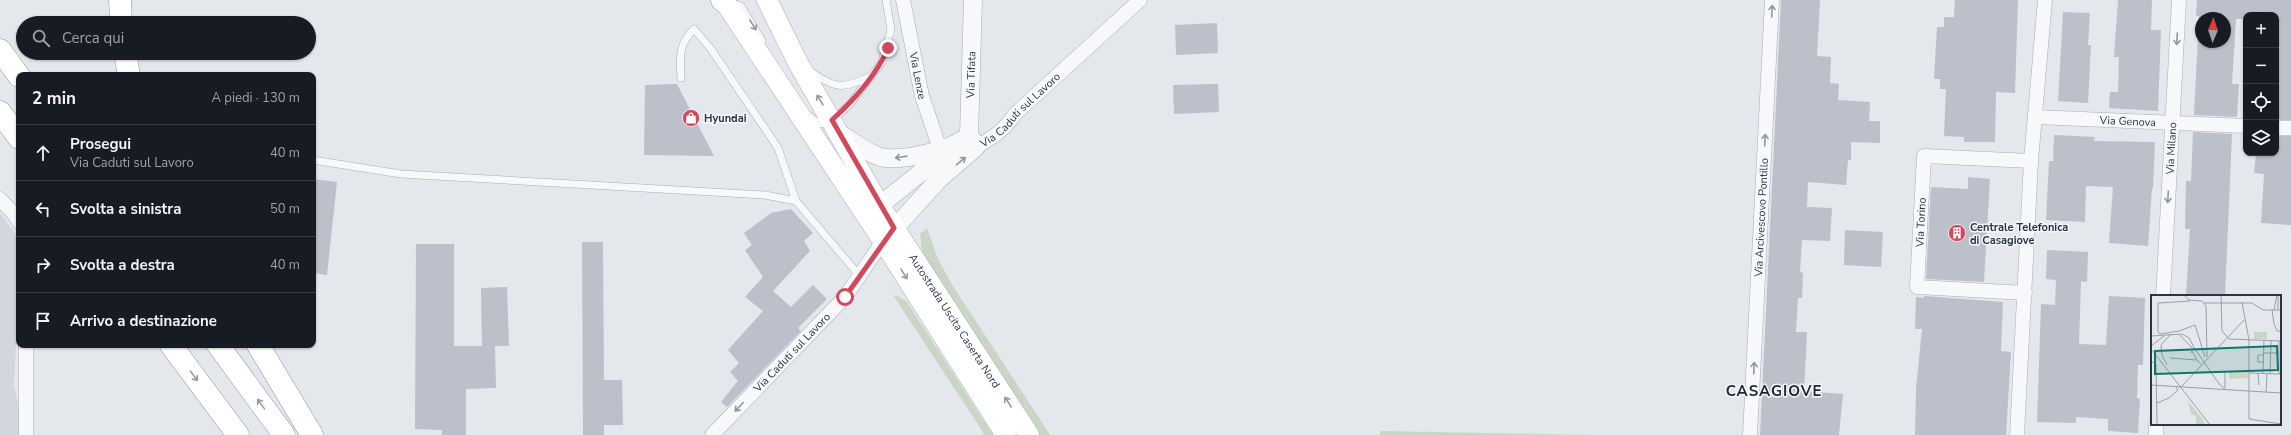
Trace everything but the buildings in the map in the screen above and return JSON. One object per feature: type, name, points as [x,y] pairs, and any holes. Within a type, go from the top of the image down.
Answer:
[{"type":"highway","points":[[120,0],[121,16]]},
{"type":"highway","points":[[0,50],[16,72]]},
{"type":"highway","points":[[126,60],[128,72]]},
{"type":"highway","points":[[0,112],[16,134]]},
{"type":"highway","points":[[0,123],[16,142]]},
{"type":"highway","points":[[173,348],[238,435]]},
{"type":"highway","points":[[220,348],[284,435]]},
{"type":"highway","points":[[260,348],[312,435]]},
{"type":"main road","name":"Autostrada Uscita Caserta Nord","points":[[723,0],[816,142],[880,219],[1029,435]]},
{"type":"main road","name":"Autostrada Uscita Caserta Nord","points":[[767,0],[798,63],[836,127],[880,219],[1006,435]]},
{"type":"street","name":"Via Lenze","points":[[903,0],[922,96],[940,149]]},
{"type":"street","name":"Via Tifata","points":[[967,142],[973,0]]},
{"type":"street","name":"Via Caduti sul Lavoro","points":[[712,435],[845,297],[860,275],[880,219],[908,213],[934,173],[967,142],[995,136],[1009,124],[1015,114],[1140,0]]},
{"type":"street","name":"Via Arcivescovo Pontillo","points":[[1750,435],[1772,0]]},
{"type":"street","points":[[2017,435],[2031,161],[2045,0]]},
{"type":"street","name":"Via Milano","points":[[2163,295],[2179,0]]},
{"type":"street","name":"Via Genova","points":[[2035,117],[2243,126]]},
{"type":"street","points":[[836,127],[880,156],[898,158],[967,142]]},
{"type":"street","points":[[2279,128],[2291,128]]},
{"type":"street","name":"Via Torino","points":[[2025,293],[1918,287],[1924,156],[2031,161]]},
{"type":"street","points":[[880,219],[934,173]]},
{"type":"street","points":[[0,200],[16,217]]},
{"type":"street","points":[[26,348],[26,435]]},
{"type":"lane","points":[[723,0],[741,6],[766,46]]},
{"type":"lane","points":[[786,79],[810,119],[820,124],[836,127],[850,104],[882,62],[891,30],[886,0]]},
{"type":"lane","points":[[681,78],[680,53],[684,39],[694,29],[711,49],[778,148],[796,201],[860,275]]},
{"type":"lane","points":[[798,63],[832,85],[840,87],[854,84],[871,76]]},
{"type":"lane","points":[[316,160],[401,174],[765,196],[796,201]]},
{"type":"shaded area","points":[[0,213],[16,237],[16,345],[14,385],[21,419],[21,435],[0,435]]},
{"type":"green space","points":[[927,228],[938,259],[951,283],[1050,435],[1038,435],[923,260],[920,234]]},
{"type":"green space","points":[[893,295],[900,297],[907,302],[993,435],[985,435]]},
{"type":"green space","points":[[1380,431],[1592,435],[1380,435]]},
{"type":"place","name":"Hyundai","points":[[691,118]]},
{"type":"place","name":"Centrale Telefonica di Casagiove","points":[[1957,233]]},
{"type":"district","name":"CASAGIOVE","points":[[1774,391]]},
{"type":"route","points":[[845,297],[883,241],[894,228],[832,120],[850,104],[882,62],[888,48]]}]
